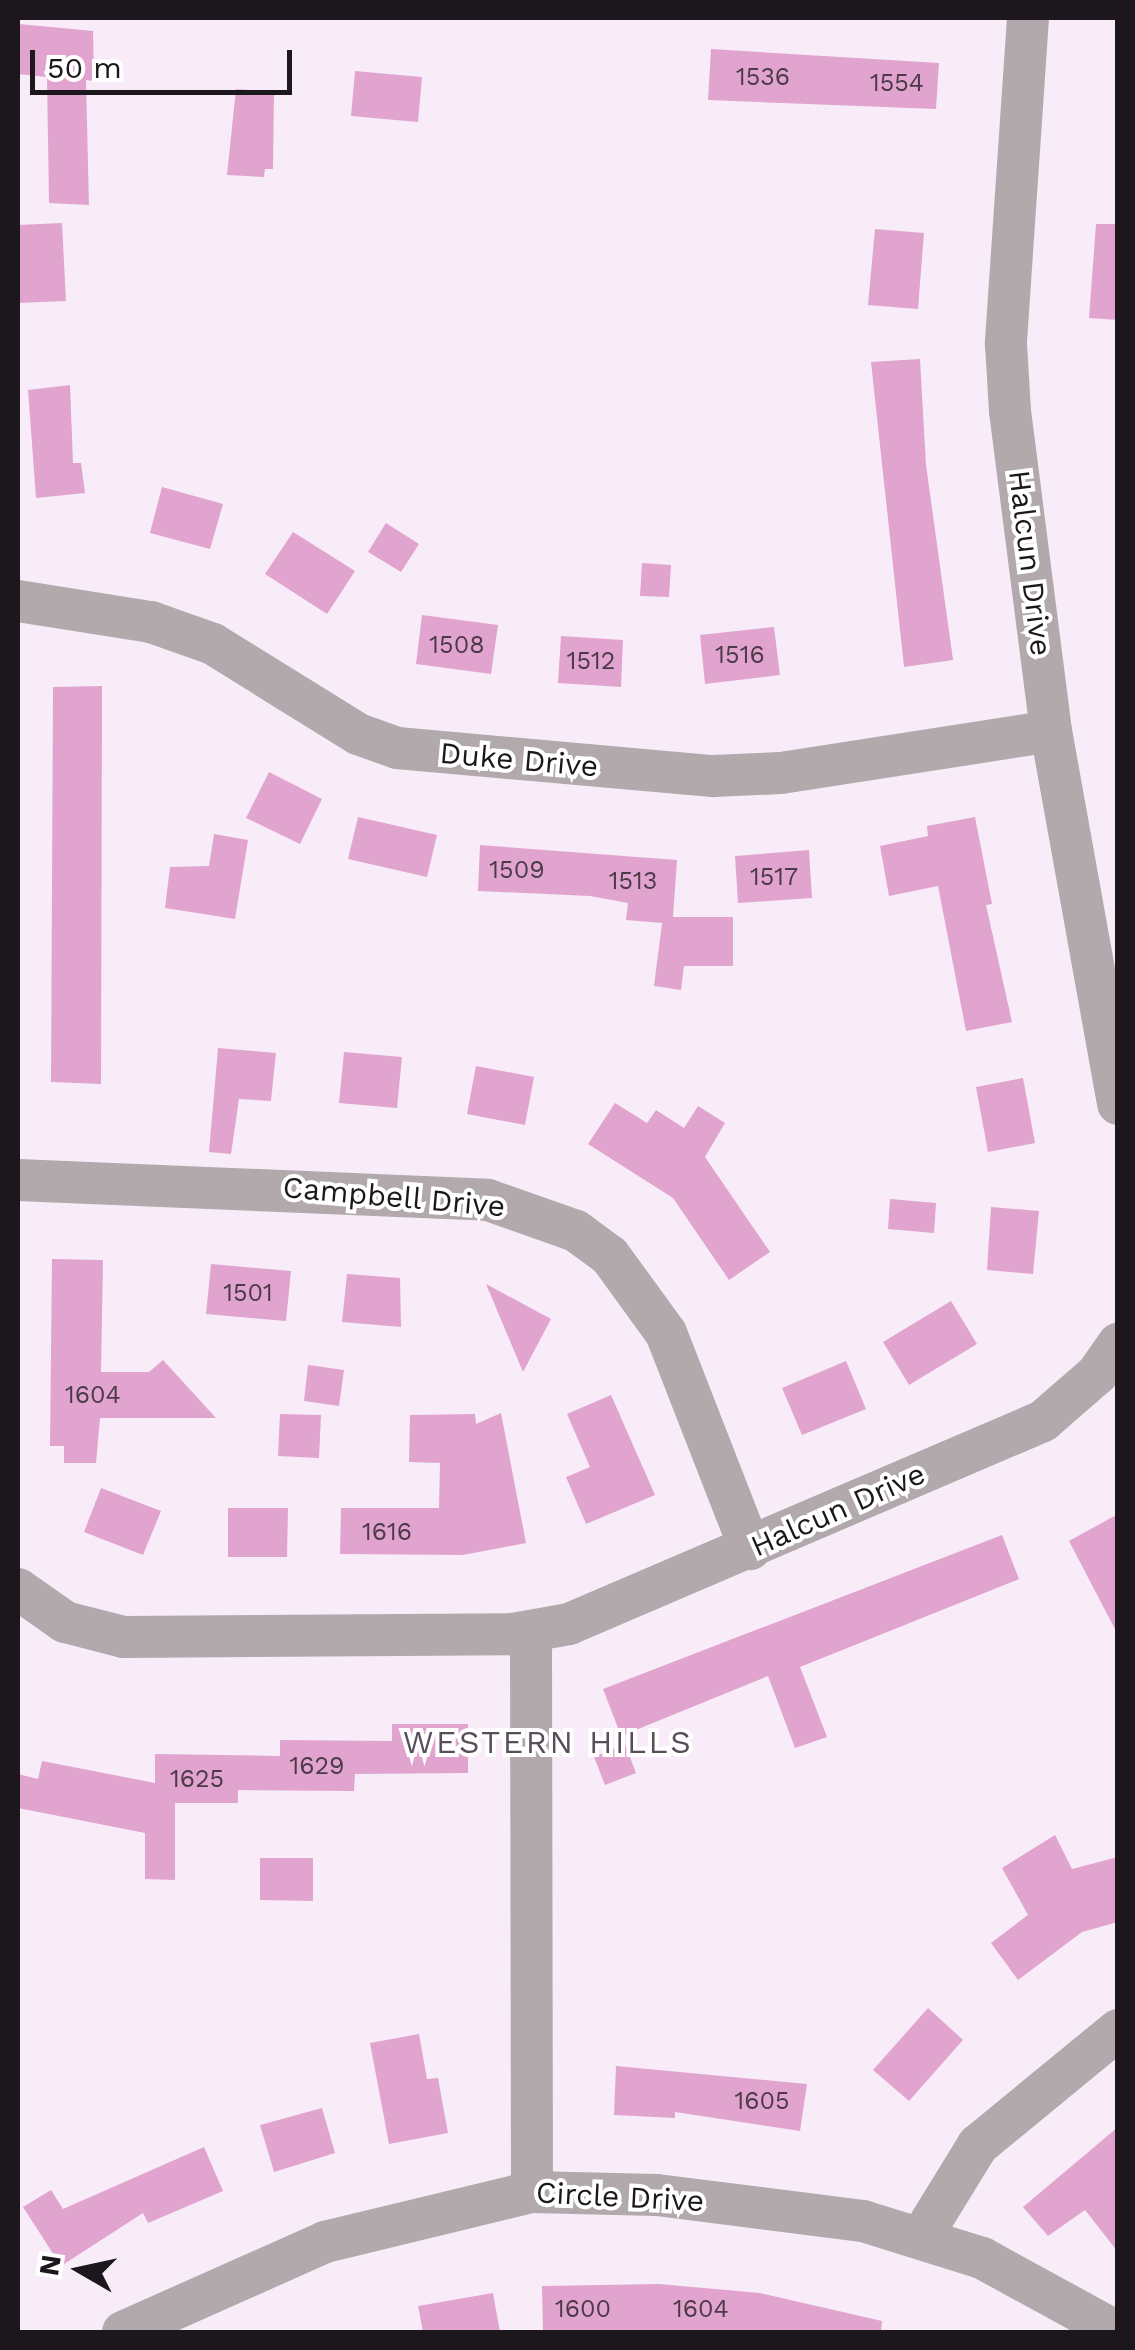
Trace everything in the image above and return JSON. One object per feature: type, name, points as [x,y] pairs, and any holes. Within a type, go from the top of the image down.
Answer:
[{"type":"street","name":"Halcun Drive","points":[[1028,18],[1006,344],[1051,731],[1118,1104]]},
{"type":"street","name":"Duke Drive","points":[[18,601],[151,622],[214,644],[358,734],[397,748],[713,776],[781,773],[1051,731]]},
{"type":"street","name":"Campbell Drive","points":[[18,1180],[488,1200],[576,1230],[610,1256],[666,1333],[750,1549]]},
{"type":"street","name":"Halcun Drive","points":[[18,1589],[65,1622],[124,1636],[531,1632],[636,1600],[1042,1421],[1097,1374],[1118,1344]]},
{"type":"street","points":[[531,1632],[532,2192]]},
{"type":"street","points":[[922,2236],[978,2145],[1118,2030]]},
{"type":"street","name":"Circle Drive","points":[[123,2332],[326,2242],[532,2192],[694,2199],[822,2214],[922,2236],[982,2258],[1116,2332]]},
{"type":"building","points":[[19,24],[93,31],[94,81],[86,80],[89,205],[49,203],[47,77],[18,74]]},
{"type":"building","points":[[711,49],[939,63],[936,109],[708,100]]},
{"type":"building","points":[[355,71],[422,77],[418,122],[351,116]]},
{"type":"building","points":[[236,89],[274,92],[273,169],[265,169],[264,177],[227,175]]},
{"type":"building","points":[[62,223],[66,301],[18,303],[18,225]]},
{"type":"building","points":[[1096,224],[1118,224],[1118,320],[1089,318]]},
{"type":"building","points":[[875,229],[924,233],[918,309],[868,305]]},
{"type":"building","points":[[920,359],[926,465],[953,660],[904,667],[871,362]]},
{"type":"building","points":[[70,385],[73,463],[81,463],[85,493],[36,498],[28,390]]},
{"type":"building","points":[[162,487],[223,504],[210,549],[150,533]]},
{"type":"building","points":[[386,523],[419,544],[401,572],[368,552]]},
{"type":"building","points":[[293,532],[355,571],[327,614],[265,574]]},
{"type":"building","points":[[642,563],[671,565],[669,597],[640,596]]},
{"type":"building","points":[[422,615],[498,625],[491,674],[416,664]]},
{"type":"building","points":[[774,627],[780,675],[705,684],[700,635]]},
{"type":"building","points":[[561,636],[623,640],[621,687],[558,683]]},
{"type":"building","points":[[102,686],[101,1084],[51,1082],[53,687]]},
{"type":"building","points":[[269,772],[322,799],[300,844],[246,818]]},
{"type":"building","points":[[358,817],[437,835],[427,877],[348,859]]},
{"type":"building","points":[[975,817],[992,904],[986,905],[1012,1022],[966,1031],[938,886],[889,896],[880,846],[928,836],[927,826]]},
{"type":"building","points":[[214,834],[248,840],[235,919],[165,908],[170,867],[209,866]]},
{"type":"building","points":[[480,845],[677,860],[673,917],[733,917],[733,966],[684,966],[681,990],[654,986],[662,923],[626,920],[628,903],[590,896],[478,891]]},
{"type":"building","points":[[809,850],[812,898],[738,903],[735,856]]},
{"type":"building","points":[[218,1048],[276,1053],[271,1101],[239,1099],[231,1154],[209,1152]]},
{"type":"building","points":[[344,1052],[402,1057],[397,1108],[339,1103]]},
{"type":"building","points":[[476,1066],[534,1077],[525,1125],[467,1114]]},
{"type":"building","points":[[1023,1078],[1035,1143],[988,1152],[976,1087]]},
{"type":"building","points":[[615,1103],[647,1123],[656,1110],[684,1128],[698,1106],[725,1123],[705,1157],[770,1252],[729,1280],[673,1198],[588,1144]]},
{"type":"building","points":[[890,1199],[936,1203],[934,1233],[888,1229]]},
{"type":"building","points":[[991,1207],[1039,1211],[1033,1274],[987,1270]]},
{"type":"building","points":[[52,1259],[103,1260],[101,1372],[149,1372],[163,1360],[216,1418],[100,1418],[96,1463],[64,1463],[64,1446],[50,1446]]},
{"type":"building","points":[[211,1264],[291,1271],[286,1321],[206,1314]]},
{"type":"building","points":[[347,1274],[400,1278],[401,1327],[342,1322]]},
{"type":"building","points":[[486,1284],[551,1319],[523,1372]]},
{"type":"building","points":[[951,1301],[977,1344],[909,1385],[883,1342]]},
{"type":"building","points":[[846,1361],[866,1409],[802,1435],[782,1388]]},
{"type":"building","points":[[308,1365],[344,1370],[339,1406],[304,1401]]},
{"type":"building","points":[[611,1395],[655,1495],[586,1524],[566,1477],[590,1467],[567,1414]]},
{"type":"building","points":[[501,1413],[526,1543],[463,1555],[340,1554],[341,1508],[439,1508],[440,1463],[409,1462],[410,1415],[475,1414],[476,1424]]},
{"type":"building","points":[[280,1414],[321,1415],[319,1458],[278,1456]]},
{"type":"building","points":[[101,1488],[161,1511],[143,1555],[84,1532]]},
{"type":"building","points":[[228,1508],[288,1508],[287,1557],[228,1557]]},
{"type":"building","points":[[1118,1514],[1118,1635],[1069,1541]]},
{"type":"building","points":[[1002,1535],[1019,1579],[800,1667],[827,1737],[795,1748],[768,1676],[621,1736],[603,1689]]},
{"type":"building","points":[[392,1724],[468,1724],[468,1773],[355,1774],[354,1791],[238,1790],[238,1803],[175,1803],[175,1880],[145,1879],[145,1833],[18,1808],[18,1774],[38,1779],[42,1761],[155,1783],[155,1754],[280,1756],[280,1740],[392,1741]]},
{"type":"building","points":[[625,1744],[636,1773],[605,1785],[594,1757]]},
{"type":"building","points":[[1055,1835],[1072,1869],[1118,1857],[1118,1922],[1082,1932],[1018,1980],[991,1943],[1028,1915],[1002,1868]]},
{"type":"building","points":[[260,1858],[313,1858],[313,1901],[260,1900]]},
{"type":"building","points":[[928,2008],[963,2040],[909,2101],[873,2070]]},
{"type":"building","points":[[419,2034],[427,2079],[438,2078],[448,2133],[389,2144],[370,2043]]},
{"type":"building","points":[[616,2066],[807,2084],[800,2131],[675,2112],[675,2118],[614,2115]]},
{"type":"building","points":[[322,2108],[335,2153],[274,2172],[260,2125]]},
{"type":"building","points":[[1118,2127],[1118,2252],[1085,2210],[1048,2236],[1023,2207]]},
{"type":"building","points":[[204,2147],[223,2191],[148,2223],[143,2213],[61,2266],[23,2207],[51,2190],[63,2209]]},
{"type":"building","points":[[659,2284],[760,2293],[882,2321],[881,2332],[543,2332],[542,2286]]},
{"type":"building","points":[[493,2293],[500,2332],[423,2332],[418,2306]]},
{"type":"district","name":"WESTERN HILLS","points":[[548,1742]]}]
